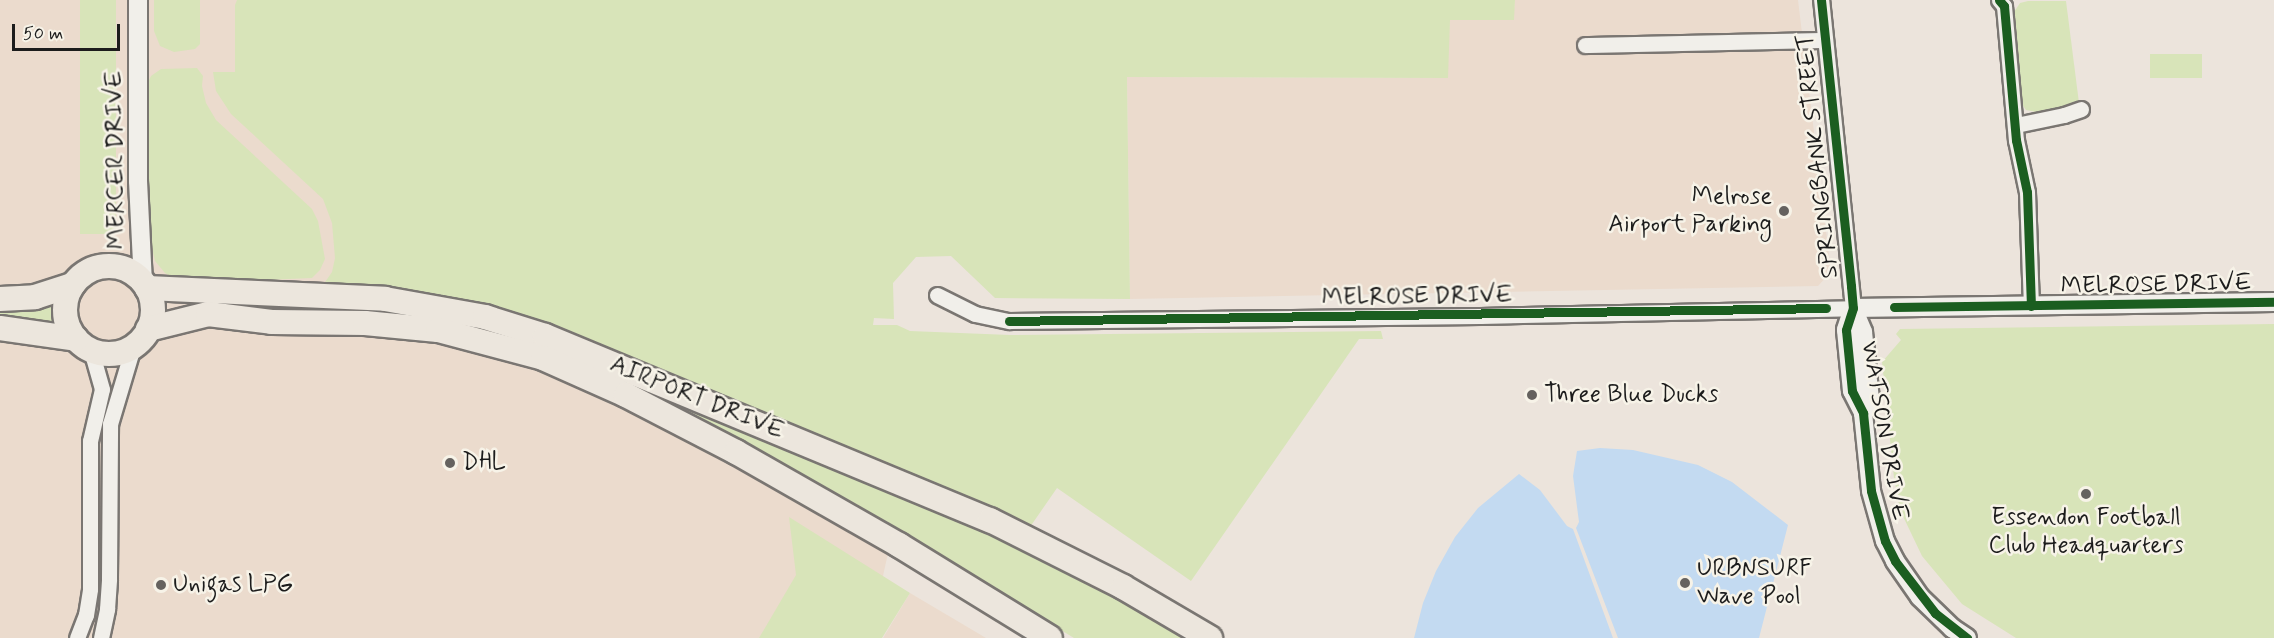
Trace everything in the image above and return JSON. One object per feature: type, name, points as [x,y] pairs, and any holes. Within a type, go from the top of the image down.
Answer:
[{"type":"main road","points":[[0,328],[83,345],[105,354],[119,353],[140,338],[152,312],[145,285],[127,271],[103,267],[81,276],[73,285],[65,303],[65,313],[66,322],[83,345]]},
{"type":"main road","points":[[0,299],[35,297],[73,285]]},
{"type":"main road","name":"AIRPORT DRIVE","points":[[145,285],[385,299],[484,318],[545,336],[990,520],[1123,587],[1210,638]]},
{"type":"main road","name":"AIRPORT DRIVE","points":[[140,338],[208,314],[272,322],[365,323],[438,330],[543,358],[626,395],[736,452],[899,545],[1050,638]]},
{"type":"street","name":"MERCER DRIVE","points":[[138,0],[138,181],[145,285]]},
{"type":"street","name":"SPRINGBANK STREET","points":[[1821,0],[1852,308]]},
{"type":"street","points":[[2006,2],[2016,140],[2027,192],[2031,306]]},
{"type":"street","points":[[1585,45],[1825,40]]},
{"type":"street","points":[[2016,125],[2064,116],[2081,109]]},
{"type":"street","name":"MELROSE DRIVE","points":[[937,295],[975,315],[1009,321],[1480,316],[2274,302]]},
{"type":"street","name":"WATSON DRIVE","points":[[1852,308],[1863,332],[1870,400],[1863,413],[1871,491],[1885,541],[1895,561],[1920,597],[1952,628],[1967,638]]},
{"type":"street","points":[[100,638],[107,609],[109,579],[110,424],[140,338]]},
{"type":"street","points":[[77,638],[86,615],[90,589],[90,441],[102,389],[83,345]]},
{"type":"shaded area","points":[[0,0],[887,0],[873,226],[873,346],[934,345],[879,594],[855,638],[0,638]]},
{"type":"shaded area","points":[[1515,0],[1798,0],[1831,272],[1818,286],[1130,299],[1127,77],[1447,78],[1449,19],[1513,20]]},
{"type":"shaded area","points":[[910,593],[986,638],[883,638]]},
{"type":"green space","points":[[80,0],[116,0],[116,234],[80,234]]},
{"type":"green space","points":[[154,0],[200,0],[200,44],[195,49],[174,52],[160,46],[154,31]]},
{"type":"green space","points":[[237,0],[1515,0],[1514,20],[1450,20],[1448,78],[1127,77],[1130,299],[995,298],[951,256],[916,257],[893,283],[894,319],[874,318],[873,325],[897,325],[910,331],[1010,335],[1381,331],[1383,339],[1359,339],[1191,581],[1057,488],[1030,527],[945,488],[599,347],[323,285],[332,272],[335,258],[332,223],[323,199],[231,114],[216,91],[213,72],[235,72],[235,5]]},
{"type":"green space","points":[[2066,1],[2079,103],[2041,113],[2026,110],[2021,103],[2012,15],[2020,3]]},
{"type":"green space","points":[[2150,54],[2202,54],[2202,78],[2150,78]]},
{"type":"green space","points":[[197,68],[203,76],[202,86],[206,103],[216,120],[312,209],[318,221],[325,259],[320,270],[312,278],[243,281],[177,280],[165,273],[155,261],[147,228],[147,84],[151,76],[161,69]]},
{"type":"green space","points":[[52,302],[52,324],[0,319],[0,308]]},
{"type":"green space","name":"Essendon Football Club Headquarters","points":[[2274,324],[2274,638],[2016,638],[1962,604],[1922,556],[1900,510],[1894,478],[1882,362],[1901,340],[1896,334],[1900,329]]},
{"type":"green space","points":[[645,382],[1024,549],[1188,638],[1074,638],[933,552],[641,390]]},
{"type":"green space","points":[[789,517],[910,593],[882,638],[759,638],[796,575]]},
{"type":"water","name":"URBNSURF Wave Pool","points":[[1600,448],[1633,450],[1698,465],[1732,482],[1788,525],[1759,638],[1618,638],[1576,528],[1579,522],[1573,476],[1577,451]]},
{"type":"water","points":[[1519,474],[1540,490],[1567,526],[1573,529],[1613,638],[1414,638],[1423,603],[1436,571],[1455,537],[1478,508]]},
{"type":"cycle path","points":[[1821,0],[1853,308],[1846,330],[1852,391],[1863,413],[1871,491],[1885,541],[1895,561],[1935,613],[1967,638]]},
{"type":"cycle path","points":[[1999,0],[2004,6],[2016,140],[2027,192],[2031,306]]},
{"type":"cycle path","points":[[1894,307],[2274,302]]},
{"type":"cycle path","points":[[1009,321],[1826,308]]},
{"type":"place","name":"Melrose Airport Parking","points":[[1784,211]]},
{"type":"place","name":"Three Blue Ducks","points":[[1532,395]]},
{"type":"place","name":"DHL","points":[[450,463]]},
{"type":"place","name":"Essendon Football Club Headquarters","points":[[2086,494]]},
{"type":"place","name":"URBNSURF Wave Pool","points":[[1685,583]]},
{"type":"place","name":"Unigas LPG","points":[[161,585]]}]
